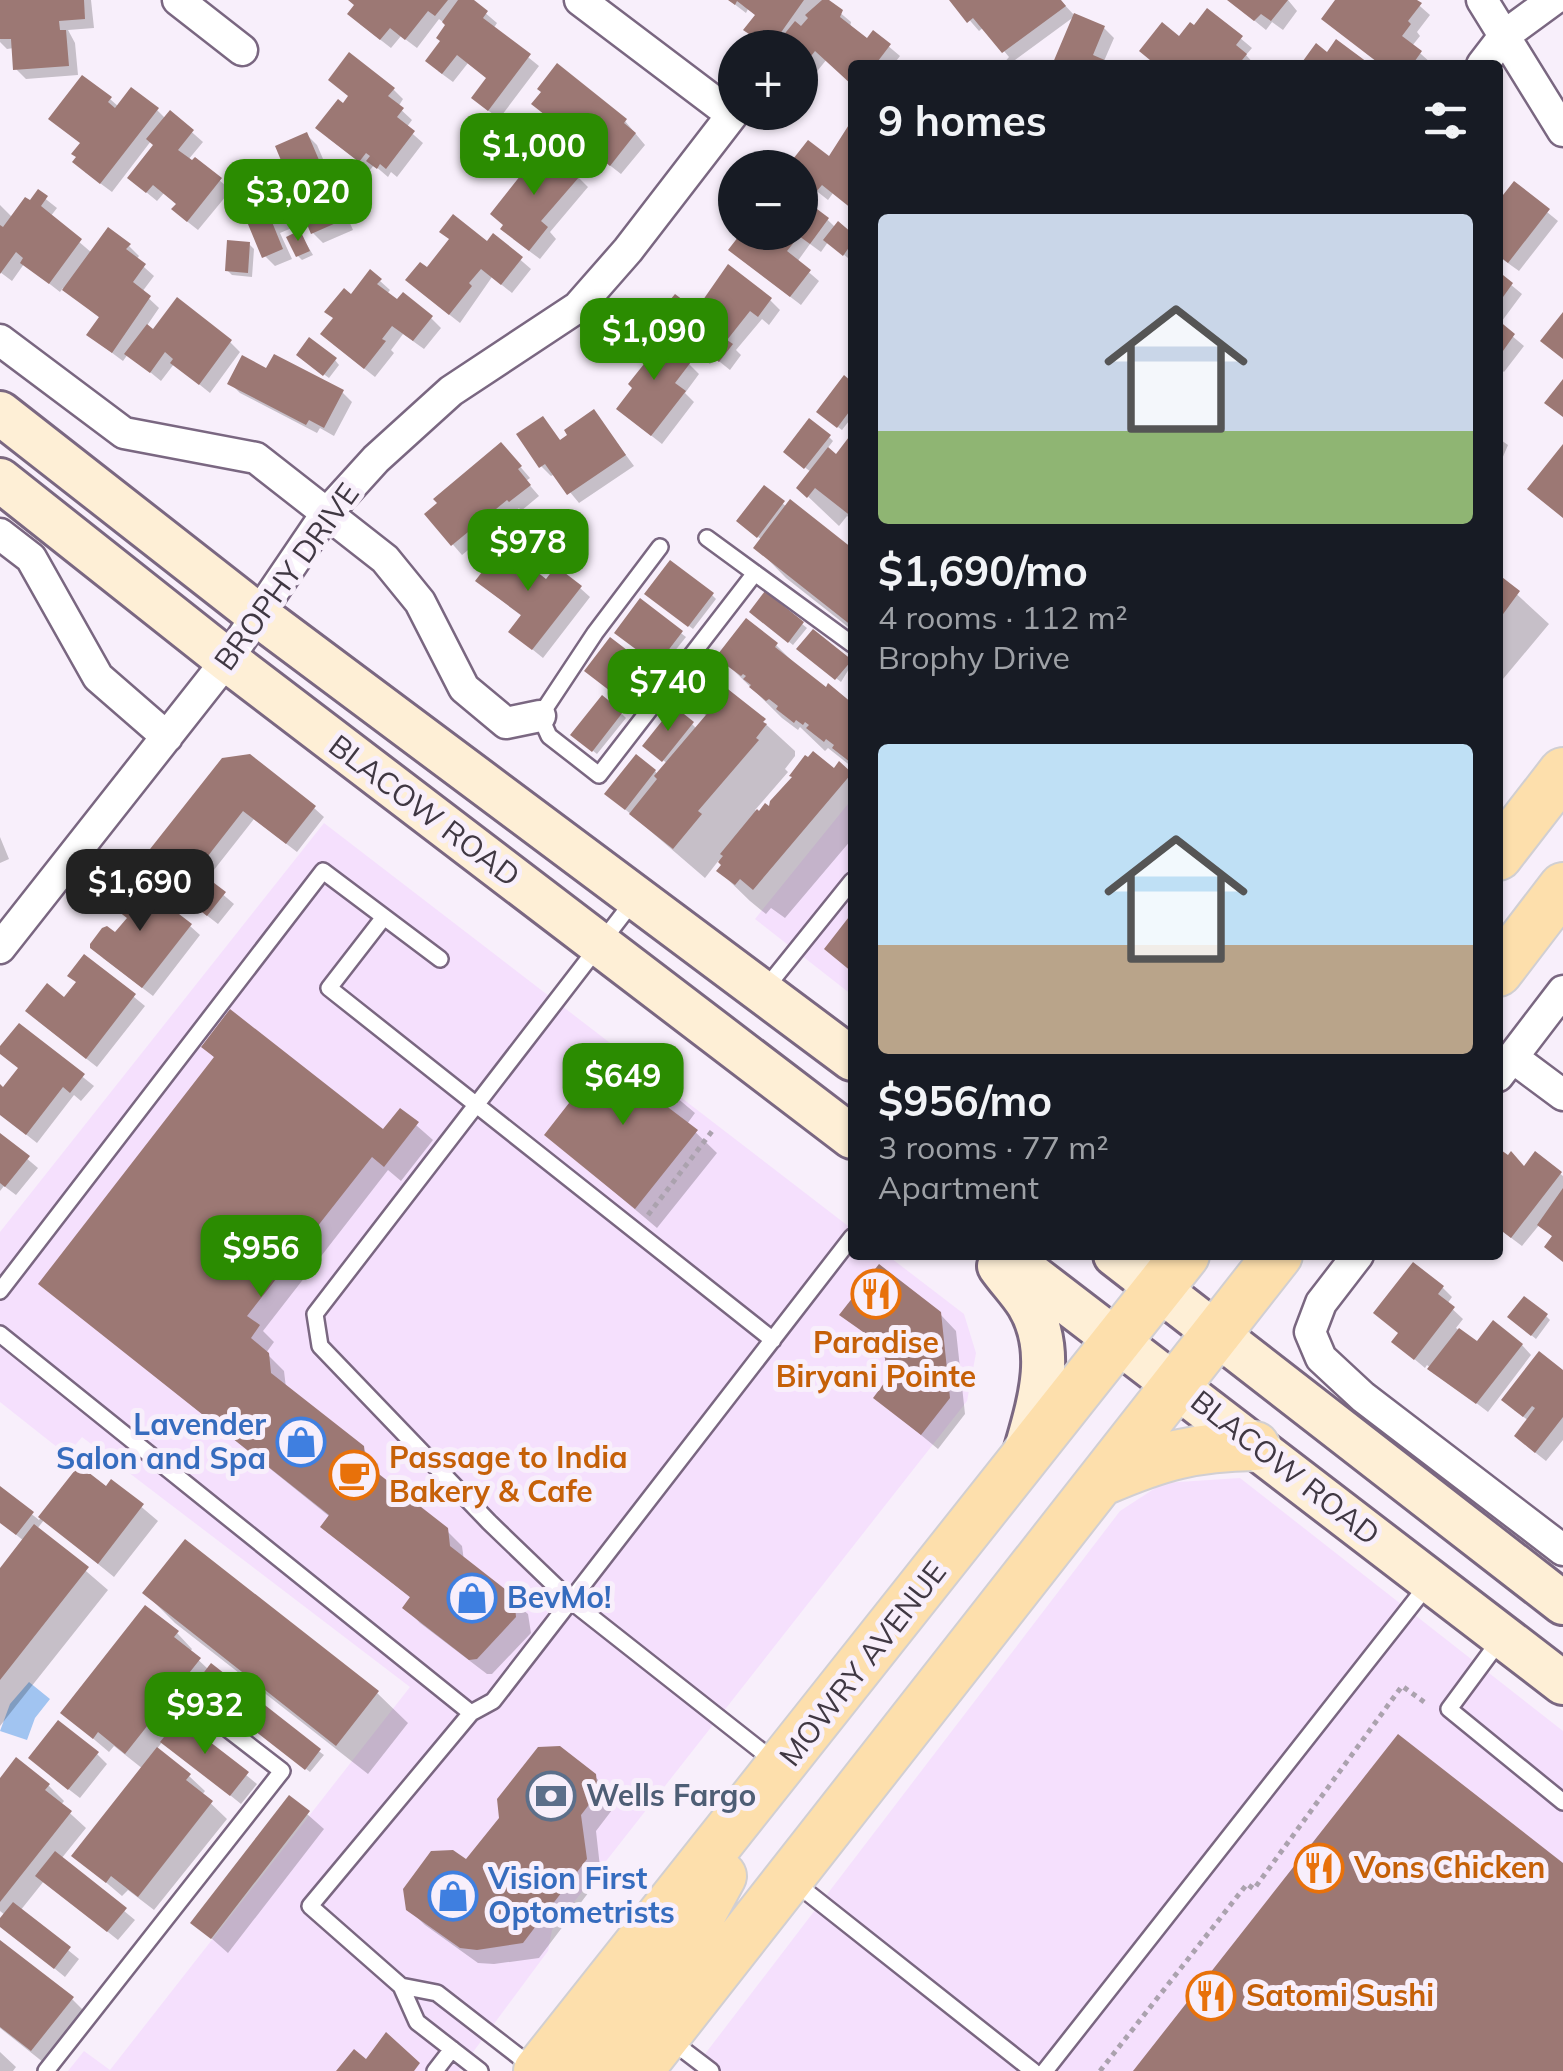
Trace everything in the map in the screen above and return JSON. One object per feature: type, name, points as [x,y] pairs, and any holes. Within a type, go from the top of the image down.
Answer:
[{"type":"main road","name":"BLACOW ROAD","points":[[0,413],[258,615],[848,1057]]},
{"type":"main road","name":"BLACOW ROAD","points":[[0,480],[227,660],[848,1135]]},
{"type":"main road","points":[[1503,850],[1563,772]]},
{"type":"main road","points":[[1503,965],[1563,887]]},
{"type":"main road","points":[[993,1260],[1029,1306],[1044,1356],[1042,1392],[1023,1461]]},
{"type":"main road","name":"BLACOW ROAD","points":[[1013,1260],[1563,1683]]},
{"type":"main road","points":[[1132,1260],[1172,1272],[1218,1334],[1563,1604]]},
{"type":"main road","points":[[652,2054],[1274,1260]]},
{"type":"main road","name":"MOWRY AVENUE","points":[[538,2071],[1172,1272]]},
{"type":"main road","points":[[1102,1481],[1161,1456],[1218,1446],[1255,1446]]},
{"type":"main road","points":[[584,2071],[692,1932],[781,1767]]},
{"type":"street","points":[[178,0],[242,50]]},
{"type":"street","name":"BROPHY DRIVE","points":[[0,948],[227,660],[326,514],[376,458],[451,391],[578,307],[628,250],[732,114],[580,0]]},
{"type":"street","points":[[1482,0],[1563,131]]},
{"type":"street","points":[[1486,60],[1505,35],[1553,0]]},
{"type":"street","points":[[0,340],[124,433],[256,458],[385,560],[420,602],[464,688],[506,723],[540,716]]},
{"type":"street","points":[[0,534],[32,558],[98,677],[167,737]]},
{"type":"street","points":[[1563,991],[1505,1066],[1563,1095]]},
{"type":"street","points":[[1354,1260],[1321,1303],[1310,1332],[1322,1358],[1363,1397],[1563,1550]]},
{"type":"lane","points":[[707,538],[848,641]]},
{"type":"lane","points":[[660,547],[595,633],[540,716],[549,736],[598,775],[755,572]]},
{"type":"lane","points":[[0,1291],[323,871],[440,959]]},
{"type":"lane","points":[[762,992],[848,886]]},
{"type":"lane","points":[[636,898],[314,1314],[320,1346],[489,1522],[571,1601],[781,1767]]},
{"type":"lane","points":[[384,917],[329,988],[773,1340]]},
{"type":"lane","points":[[480,2071],[417,2022],[400,1986],[310,1906],[472,1713],[493,1702],[848,1242]]},
{"type":"lane","points":[[0,1334],[472,1713]]},
{"type":"lane","points":[[1045,2071],[1431,1581]]},
{"type":"lane","points":[[1503,1636],[1448,1709],[1563,1802]]},
{"type":"lane","points":[[46,2071],[282,1771],[193,1702]]},
{"type":"lane","points":[[789,1878],[1033,2071]]},
{"type":"lane","points":[[400,1986],[438,1994],[538,2071]]},
{"type":"lane","points":[[435,2071],[452,2049]]},
{"type":"lane","points":[[652,2054],[710,2071]]},
{"type":"path","points":[[636,1232],[713,1130]]},
{"type":"path","points":[[1100,2071],[1247,1884],[1254,1889],[1295,1837],[1402,1686],[1443,1716],[1448,1709]]},
{"type":"shaded area","points":[[848,804],[848,992],[755,919]]},
{"type":"shaded area","points":[[324,823],[848,1226],[848,1260],[894,1260],[964,1314],[976,1353],[967,1401],[552,1930],[548,1951],[459,2071],[68,2071],[84,2051],[110,2070],[410,1687],[82,1437],[67,1455],[0,1402],[0,1232]]},
{"type":"shaded area","points":[[1240,1478],[1563,1731],[1563,2071],[692,2071],[1120,1511],[1163,1483]]},
{"type":"water","points":[[29,1682],[50,1699],[35,1718],[27,1740],[0,1731],[10,1704]]},
{"type":"building","points":[[0,0],[84,0],[85,19],[59,21],[60,30],[66,30],[69,66],[13,70],[11,39],[0,39]]},
{"type":"building","points":[[348,0],[448,0],[435,16],[428,11],[405,40],[390,28],[380,40],[347,14],[354,5]]},
{"type":"building","points":[[458,0],[474,0],[488,11],[483,18],[531,54],[488,111],[471,98],[486,78],[457,55],[442,74],[425,61],[440,41],[436,38],[445,25],[442,22]]},
{"type":"building","points":[[728,0],[804,0],[783,30],[743,30],[755,15],[737,1],[735,5]]},
{"type":"building","points":[[822,0],[829,0],[843,10],[840,17],[867,38],[873,30],[891,44],[879,60],[848,60],[848,81],[818,54],[818,30],[788,30],[795,21],[801,26],[808,18],[805,15]]},
{"type":"building","points":[[949,0],[1061,0],[1066,6],[1002,53],[973,18],[967,23]]},
{"type":"building","points":[[1227,0],[1288,0],[1271,21],[1261,14],[1254,21]]},
{"type":"building","points":[[1335,0],[1417,0],[1422,3],[1402,36],[1422,51],[1416,60],[1374,60],[1321,19]]},
{"type":"building","points":[[1207,8],[1243,36],[1236,45],[1247,54],[1242,60],[1150,60],[1139,51],[1162,22],[1179,36],[1190,22],[1194,25]]},
{"type":"building","points":[[1074,13],[1105,26],[1093,55],[1105,60],[1054,60]]},
{"type":"building","points":[[1336,39],[1364,60],[1304,60],[1316,43],[1327,52]]},
{"type":"building","points":[[349,52],[395,88],[388,96],[404,108],[397,117],[415,131],[386,169],[380,164],[377,169],[366,161],[370,156],[366,153],[359,162],[315,128],[338,99],[343,103],[348,96],[328,80]]},
{"type":"building","points":[[557,63],[627,119],[624,123],[636,133],[610,166],[531,104]]},
{"type":"building","points":[[82,75],[112,97],[108,102],[115,108],[131,87],[159,108],[100,184],[72,162],[76,157],[71,154],[80,143],[48,119]]},
{"type":"building","points":[[170,110],[194,130],[178,150],[192,160],[195,157],[222,178],[187,222],[171,209],[176,204],[153,185],[146,193],[127,178],[153,145],[146,139]]},
{"type":"building","points":[[848,126],[848,206],[822,185],[818,190],[818,150],[800,150],[808,140],[829,156]]},
{"type":"building","points":[[307,132],[331,188],[336,186],[339,193],[334,195],[345,219],[311,234],[301,210],[272,222],[283,249],[262,258],[233,188],[285,170],[275,146]]},
{"type":"building","points":[[543,147],[580,176],[541,221],[548,227],[529,251],[500,229],[503,225],[490,214]]},
{"type":"building","points":[[1514,181],[1550,209],[1508,263],[1503,259],[1503,195]]},
{"type":"building","points":[[38,189],[48,196],[41,206],[82,239],[49,284],[20,263],[23,258],[16,252],[0,274],[0,225],[3,227],[25,197],[30,200]]},
{"type":"building","points":[[818,210],[829,218],[818,233]]},
{"type":"building","points":[[453,214],[487,241],[493,233],[523,257],[501,285],[481,269],[449,315],[405,280],[420,262],[427,267],[449,239],[439,232]]},
{"type":"building","points":[[838,221],[848,230],[848,249],[843,256],[823,240]]},
{"type":"building","points":[[108,227],[131,244],[126,249],[146,264],[133,282],[151,296],[112,353],[86,335],[99,317],[62,290]]},
{"type":"building","points":[[300,230],[310,251],[296,257],[286,237]]},
{"type":"building","points":[[227,240],[250,242],[248,273],[225,271]]},
{"type":"building","points":[[728,250],[788,250],[811,270],[790,297]]},
{"type":"building","points":[[728,264],[772,298],[758,317],[750,311],[727,340],[733,344],[719,362],[704,350],[699,356],[690,349],[695,343],[689,338],[683,345],[653,321],[675,294],[696,310]]},
{"type":"building","points":[[370,269],[382,279],[377,284],[397,299],[403,292],[433,316],[413,341],[392,326],[382,339],[386,341],[364,369],[320,334],[333,318],[324,312],[344,288],[351,294]]},
{"type":"building","points":[[1503,275],[1513,283],[1503,297]]},
{"type":"building","points":[[177,297],[232,340],[199,385],[170,363],[173,359],[165,352],[150,373],[124,354],[147,324],[153,329]]},
{"type":"building","points":[[1563,312],[1563,359],[1540,341]]},
{"type":"building","points":[[1503,324],[1515,334],[1503,351]]},
{"type":"building","points":[[648,329],[691,362],[675,383],[686,391],[651,436],[616,409],[632,388],[628,384],[644,364],[629,353]]},
{"type":"building","points":[[309,337],[337,358],[323,376],[296,355]]},
{"type":"building","points":[[274,354],[344,390],[324,428],[309,420],[306,425],[227,384],[242,355],[266,368]]},
{"type":"building","points":[[844,375],[848,378],[848,413],[837,428],[816,412]]},
{"type":"building","points":[[1563,379],[1563,417],[1544,403]]},
{"type":"building","points":[[594,409],[626,455],[567,495],[545,464],[539,468],[516,434],[543,416],[560,440],[567,435],[564,430]]},
{"type":"building","points":[[809,418],[831,435],[804,469],[783,452]]},
{"type":"building","points":[[848,438],[848,514],[815,488],[807,498],[796,488],[828,447],[836,454]]},
{"type":"building","points":[[501,442],[522,466],[518,469],[531,485],[451,546],[424,514],[437,503],[433,499]]},
{"type":"building","points":[[1563,444],[1563,518],[1527,489]]},
{"type":"building","points":[[764,485],[785,501],[757,538],[736,521]]},
{"type":"building","points":[[790,499],[848,545],[848,623],[753,548]]},
{"type":"building","points":[[503,545],[546,579],[556,566],[582,586],[532,650],[508,632],[521,615],[475,581]]},
{"type":"building","points":[[670,560],[714,593],[688,627],[644,594]]},
{"type":"building","points":[[1503,578],[1520,591],[1503,614]]},
{"type":"building","points":[[765,591],[804,622],[788,643],[749,612]]},
{"type":"building","points":[[640,598],[683,631],[657,665],[614,633]]},
{"type":"building","points":[[746,618],[778,643],[775,647],[826,687],[828,683],[848,700],[848,760],[832,748],[834,745],[806,728],[809,725],[805,722],[794,723],[776,709],[778,706],[766,701],[749,687],[743,679],[746,676],[722,662],[725,659],[718,654]]},
{"type":"building","points":[[813,629],[848,657],[848,665],[835,680],[796,649]]},
{"type":"building","points":[[610,637],[653,670],[627,704],[584,671]]},
{"type":"building","points":[[703,667],[724,683],[715,695],[724,686],[766,719],[763,722],[767,724],[756,738],[759,740],[698,811],[702,814],[673,849],[629,814],[657,779],[654,776],[711,709],[707,706],[701,714],[680,697]]},
{"type":"building","points":[[602,695],[623,712],[592,752],[570,735]]},
{"type":"building","points":[[674,706],[694,722],[662,762],[642,746]]},
{"type":"building","points":[[813,751],[834,768],[839,761],[848,769],[848,778],[753,890],[740,879],[735,885],[716,871],[721,865],[720,854],[757,809],[765,803],[769,806],[805,755],[808,757]]},
{"type":"building","points":[[250,754],[316,806],[286,844],[243,811],[197,870],[226,892],[207,916],[139,863],[222,758]]},
{"type":"building","points":[[636,754],[656,770],[625,810],[604,794]]},
{"type":"building","points":[[131,877],[192,924],[142,988],[90,948],[102,928],[107,926],[115,932],[127,918],[110,905]]},
{"type":"building","points":[[848,918],[848,969],[824,949]]},
{"type":"building","points":[[84,954],[136,994],[86,1059],[25,1011],[47,983],[64,997],[76,982],[67,976]]},
{"type":"building","points":[[230,1009],[383,1129],[400,1108],[419,1122],[384,1167],[372,1157],[247,1316],[260,1325],[251,1338],[269,1353],[271,1373],[364,1446],[366,1464],[448,1528],[450,1546],[514,1596],[516,1617],[477,1659],[469,1660],[402,1608],[410,1597],[320,1527],[329,1515],[38,1284],[214,1057],[201,1047]]},
{"type":"building","points":[[19,1023],[85,1074],[70,1093],[63,1087],[26,1135],[0,1115],[0,1084],[3,1087],[18,1068],[0,1054],[0,1046]]},
{"type":"building","points":[[624,1050],[675,1090],[665,1105],[698,1130],[635,1209],[544,1135],[605,1057],[614,1062]]},
{"type":"building","points":[[0,1133],[30,1156],[5,1187],[0,1183]]},
{"type":"building","points":[[1511,1151],[1524,1166],[1535,1151],[1562,1172],[1511,1238],[1503,1232],[1503,1152],[1508,1155]]},
{"type":"building","points":[[1563,1188],[1563,1262],[1544,1247],[1552,1236],[1537,1225]]},
{"type":"building","points":[[1413,1262],[1444,1286],[1438,1294],[1455,1307],[1414,1360],[1391,1342],[1398,1333],[1373,1313]]},
{"type":"building","points":[[879,1264],[941,1312],[950,1398],[921,1435],[873,1398],[888,1378],[883,1346],[839,1315]]},
{"type":"building","points":[[1524,1296],[1548,1314],[1531,1336],[1507,1317]]},
{"type":"building","points":[[1493,1320],[1523,1344],[1476,1404],[1427,1369],[1459,1328],[1477,1341]]},
{"type":"building","points":[[1539,1351],[1563,1370],[1563,1417],[1535,1453],[1514,1436],[1535,1408],[1532,1406],[1523,1417],[1501,1400]]},
{"type":"building","points":[[79,1465],[106,1486],[111,1479],[144,1504],[98,1564],[38,1517]]},
{"type":"building","points":[[0,1486],[34,1512],[16,1535],[0,1523]]},
{"type":"building","points":[[34,1524],[89,1567],[0,1680],[0,1568]]},
{"type":"building","points":[[185,1539],[379,1691],[336,1746],[142,1593]]},
{"type":"building","points":[[145,1605],[179,1631],[174,1637],[201,1658],[125,1754],[98,1732],[93,1739],[60,1713]]},
{"type":"building","points":[[211,1663],[321,1749],[305,1770],[195,1684]]},
{"type":"building","points":[[179,1718],[249,1772],[230,1796],[160,1742]]},
{"type":"building","points":[[58,1720],[99,1752],[68,1790],[28,1758]]},
{"type":"building","points":[[1398,1734],[1563,1863],[1563,2071],[1133,2071]]},
{"type":"building","points":[[560,1746],[596,1774],[598,1793],[581,1815],[587,1859],[523,1943],[477,1950],[460,1948],[406,1910],[403,1889],[431,1851],[453,1850],[466,1859],[499,1818],[497,1799],[538,1747]]},
{"type":"building","points":[[157,1747],[191,1774],[186,1780],[213,1801],[138,1897],[111,1876],[106,1883],[71,1856]]},
{"type":"building","points":[[16,1757],[50,1784],[45,1790],[72,1811],[0,1902],[0,1778]]},
{"type":"building","points":[[289,1795],[310,1811],[211,1939],[190,1923]]},
{"type":"building","points":[[55,1851],[127,1908],[107,1932],[35,1876]]},
{"type":"building","points":[[13,1902],[71,1947],[54,1969],[0,1927],[0,1918]]},
{"type":"building","points":[[0,1940],[74,1997],[31,2051],[0,2027]]},
{"type":"building","points":[[386,2032],[420,2063],[414,2071],[336,2071],[354,2049],[366,2059]]},
{"type":"place","name":"Paradise Biryani Pointe","points":[[876,1294]]},
{"type":"place","name":"Lavender Salon and Spa","points":[[301,1442]]},
{"type":"place","name":"Passage to India Bakery & Cafe","points":[[354,1475]]},
{"type":"place","name":"BevMo!","points":[[472,1598]]},
{"type":"place","name":"Wells Fargo","points":[[551,1796]]},
{"type":"place","name":"Vons Chicken","points":[[1319,1868]]},
{"type":"place","name":"Vision First Optometrists","points":[[453,1896]]},
{"type":"place","name":"Satomi Sushi","points":[[1211,1996]]}]
